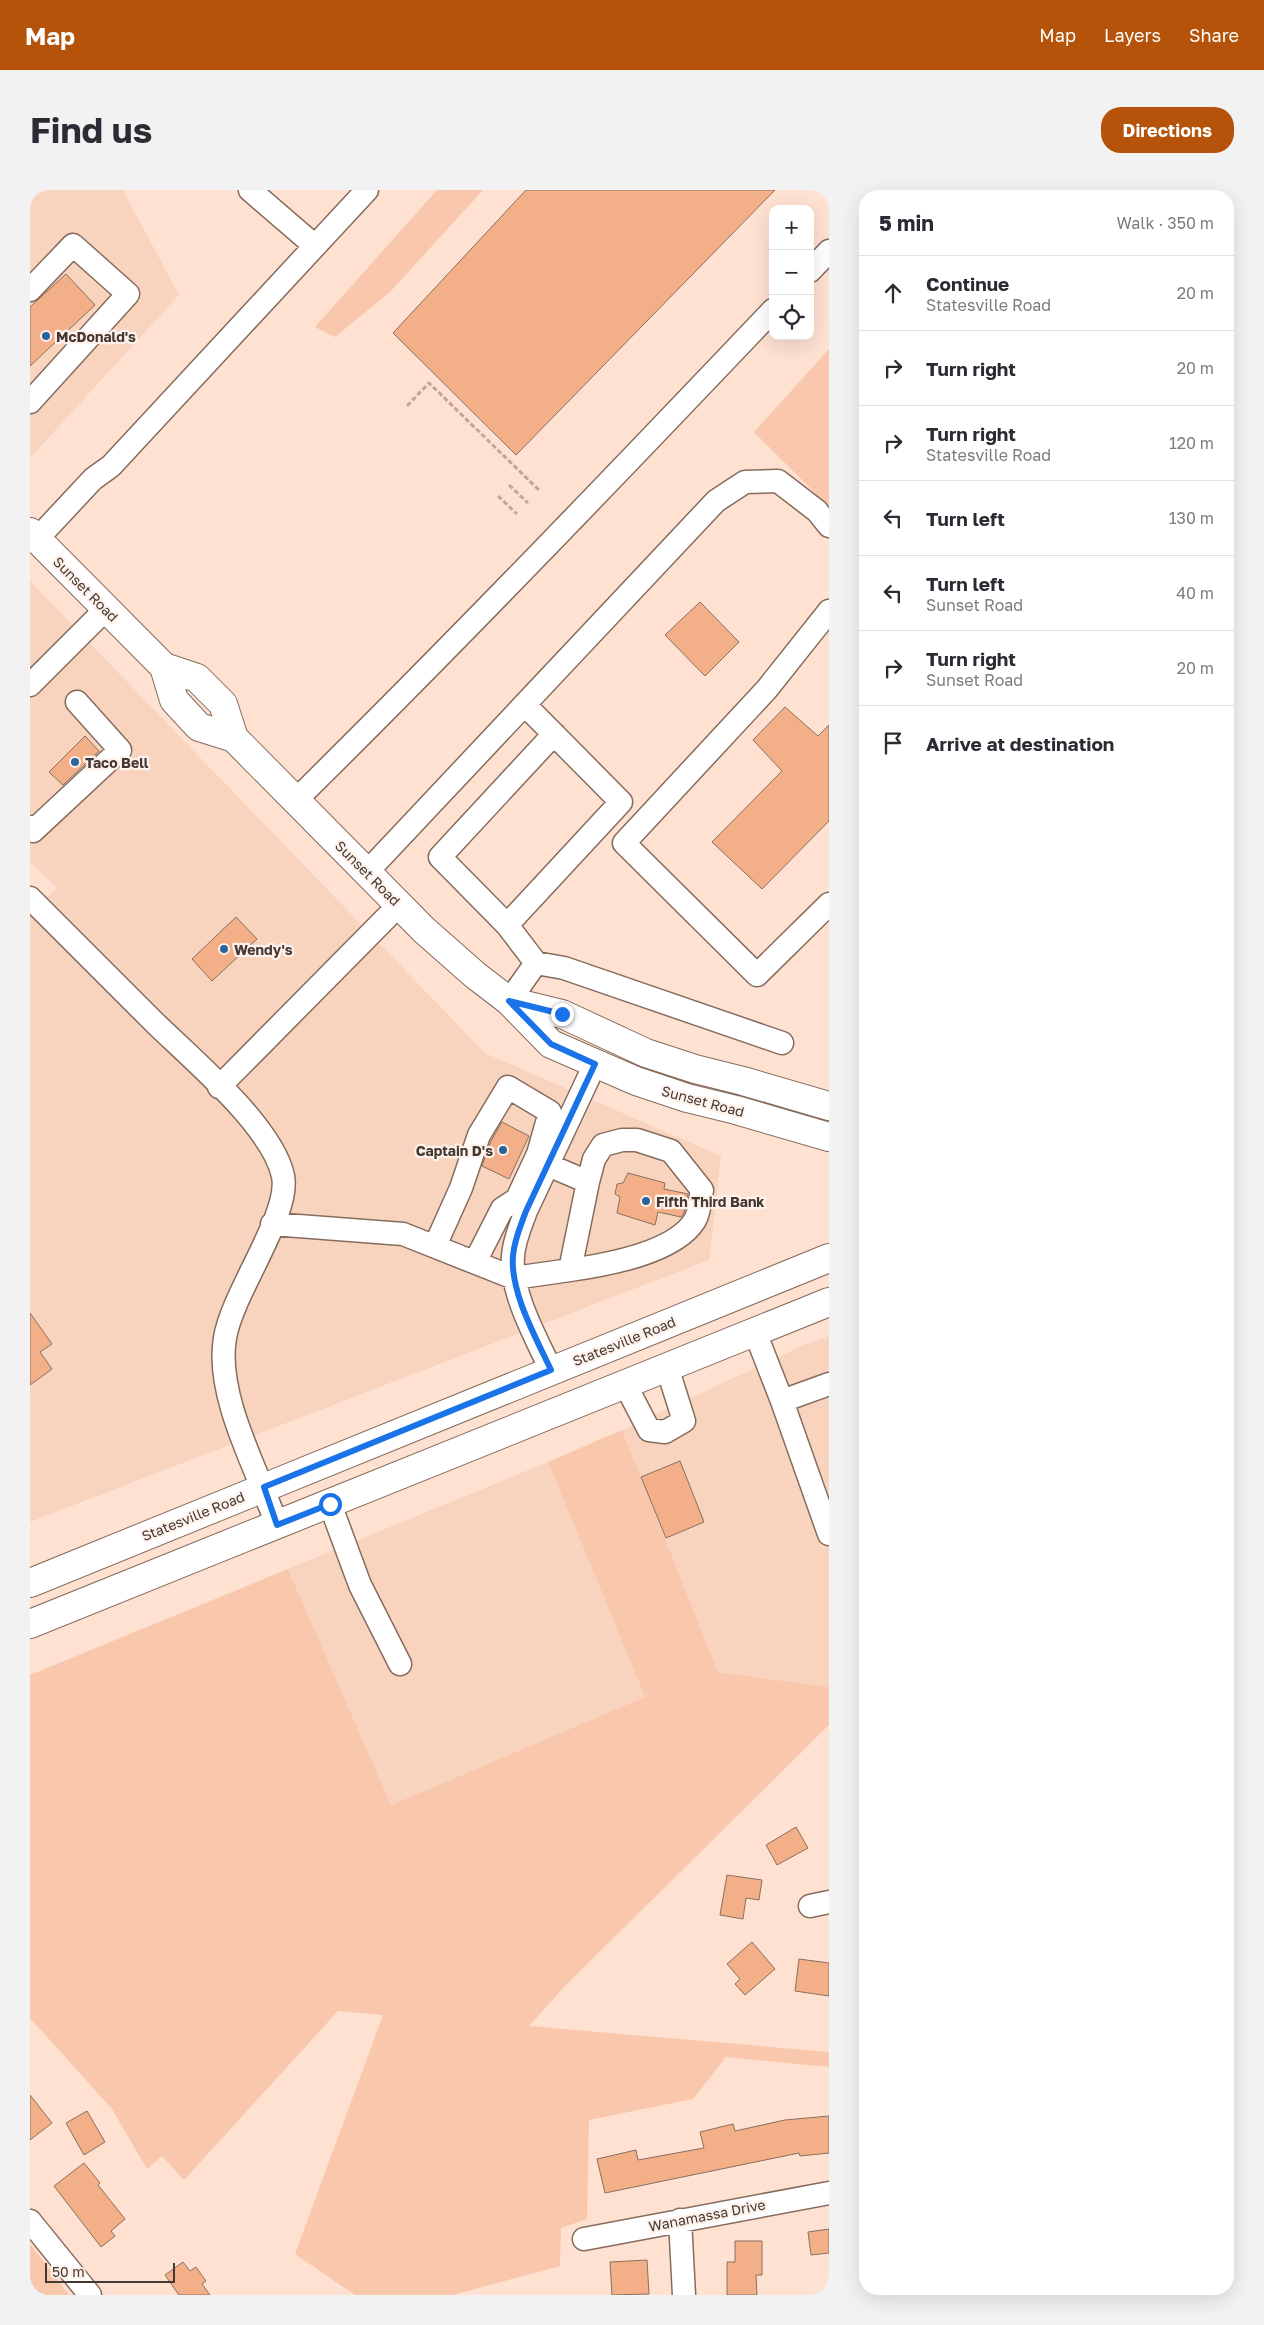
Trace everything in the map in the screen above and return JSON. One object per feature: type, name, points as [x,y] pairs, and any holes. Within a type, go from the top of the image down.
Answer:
[{"type":"main road","name":"Sunset Road","points":[[34,535],[164,667],[174,700],[200,727],[234,738],[448,952],[509,1001],[551,1044],[636,1081],[826,1138]]},
{"type":"main road","name":"Sunset Road","points":[[509,1001],[562,1014],[646,1053],[829,1106]]},
{"type":"main road","name":"Statesville Road","points":[[30,1583],[829,1258]]},
{"type":"main road","points":[[30,1624],[829,1302]]},
{"type":"street","points":[[250,190],[315,246]]},
{"type":"street","points":[[34,535],[93,479],[111,466],[367,190]]},
{"type":"street","points":[[30,290],[73,244],[128,294],[30,402]]},
{"type":"street","points":[[814,267],[829,251]]},
{"type":"street","points":[[296,800],[456,641],[769,314]]},
{"type":"street","points":[[367,872],[716,501],[744,482],[778,481],[817,511],[829,526]]},
{"type":"street","points":[[30,685],[106,609]]},
{"type":"street","points":[[829,612],[767,689],[624,843],[757,975],[829,904]]},
{"type":"street","points":[[30,827],[34,831],[120,750],[77,702]]},
{"type":"street","points":[[507,925],[621,802],[525,705]]},
{"type":"street","points":[[554,734],[440,857],[507,925],[536,963],[564,968],[782,1043]]},
{"type":"street","points":[[30,898],[220,1087],[254,1124],[276,1156],[283,1177],[283,1200],[237,1300],[224,1338],[224,1374],[237,1426],[264,1487],[277,1525]]},
{"type":"street","points":[[220,1087],[400,905]]},
{"type":"street","points":[[509,1001],[536,963]]},
{"type":"street","points":[[551,1370],[524,1308],[514,1278],[513,1256],[517,1234],[595,1064]]},
{"type":"street","points":[[435,1246],[461,1188],[479,1135],[508,1087],[550,1112],[538,1154],[517,1198],[502,1209],[474,1262]]},
{"type":"street","points":[[272,1224],[403,1234],[514,1278],[570,1270],[618,1263],[679,1238],[696,1219],[702,1190],[672,1151],[637,1140],[622,1140],[603,1145],[594,1159],[570,1270]]},
{"type":"street","points":[[548,1165],[588,1182]]},
{"type":"street","points":[[755,1332],[782,1401],[829,1534]]},
{"type":"street","points":[[625,1384],[649,1430],[665,1432],[684,1421],[667,1367]]},
{"type":"street","points":[[782,1401],[829,1384]]},
{"type":"street","points":[[330,1504],[360,1585],[400,1664]]},
{"type":"street","name":"Wanamassa Drive","points":[[584,2239],[829,2193]]},
{"type":"street","points":[[680,2220],[684,2295]]},
{"type":"street","points":[[30,2221],[90,2295]]},
{"type":"path","points":[[407,406],[429,382],[540,491]]},
{"type":"path","points":[[509,485],[528,503]]},
{"type":"path","points":[[498,496],[517,514]]},
{"type":"shaded area","points":[[30,190],[123,190],[179,295],[30,458]]},
{"type":"shaded area","points":[[437,190],[483,190],[390,292],[335,337],[315,327]]},
{"type":"shaded area","points":[[829,349],[829,507],[754,432]]},
{"type":"shaded area","points":[[30,581],[485,1053],[721,1156],[709,1260],[30,1522],[30,913],[57,888],[30,862]]},
{"type":"shaded area","points":[[829,1336],[829,1687],[718,1672],[622,1430],[806,1344]]},
{"type":"shaded area","points":[[622,1430],[718,1672],[829,1687],[829,1725],[565,1986],[529,2026],[829,2052],[829,2067],[726,2057],[693,2099],[589,2120],[587,2219],[561,2228],[560,2266],[453,2295],[355,2295],[295,2254],[383,2015],[338,2011],[184,2180],[162,2156],[147,2169],[112,2109],[30,2018],[30,1675],[288,1569],[391,1805],[645,1697],[548,1462]]},
{"type":"shaded area","points":[[548,1462],[645,1697],[391,1805],[288,1569]]},
{"type":"shaded area","points":[[30,2244],[69,2295],[30,2295]]},
{"type":"building","points":[[526,190],[775,190],[516,455],[393,333]]},
{"type":"building","name":"McDonald's","points":[[66,274],[95,305],[30,366],[30,307]]},
{"type":"building","points":[[700,602],[739,642],[705,676],[665,635]]},
{"type":"building","points":[[785,707],[818,736],[829,725],[829,821],[762,889],[712,842],[782,771],[753,740]]},
{"type":"building","name":"Taco Bell","points":[[85,736],[99,751],[63,785],[49,772]]},
{"type":"building","name":"Wendy's","points":[[236,917],[257,939],[212,981],[192,959]]},
{"type":"building","name":"Captain D's","points":[[502,1122],[529,1136],[509,1179],[482,1166],[491,1141]]},
{"type":"building","points":[[628,1173],[665,1183],[664,1189],[688,1194],[684,1213],[681,1217],[658,1212],[655,1225],[617,1213],[620,1197],[615,1194],[617,1184],[623,1183]]},
{"type":"building","points":[[30,1313],[52,1344],[40,1352],[52,1369],[30,1385]]},
{"type":"building","points":[[680,1461],[704,1522],[666,1538],[641,1477]]},
{"type":"building","points":[[796,1827],[808,1848],[777,1865],[766,1845]]},
{"type":"building","points":[[727,1875],[762,1880],[759,1900],[746,1898],[743,1919],[720,1915]]},
{"type":"building","points":[[752,1942],[775,1969],[745,1995],[735,1984],[740,1979],[727,1964]]},
{"type":"building","points":[[799,1959],[829,1963],[829,1996],[795,1991]]},
{"type":"building","points":[[30,2095],[52,2123],[30,2140]]},
{"type":"building","points":[[87,2111],[105,2142],[84,2155],[66,2123]]},
{"type":"building","points":[[829,2116],[829,2153],[800,2156],[799,2153],[605,2193],[597,2159],[636,2150],[638,2160],[704,2148],[700,2132],[733,2124],[735,2131],[785,2120]]},
{"type":"building","points":[[84,2163],[100,2183],[98,2185],[125,2219],[111,2231],[115,2236],[101,2247],[54,2186]]},
{"type":"building","points":[[829,2229],[829,2253],[811,2255],[808,2232]]},
{"type":"building","points":[[735,2241],[762,2241],[762,2275],[756,2275],[757,2295],[727,2295],[727,2262],[735,2262]]},
{"type":"building","points":[[647,2260],[649,2294],[612,2295],[610,2262]]},
{"type":"building","points":[[183,2262],[190,2271],[196,2267],[206,2281],[202,2284],[210,2295],[179,2295],[165,2275]]},
{"type":"place","name":"McDonald's","points":[[46,336]]},
{"type":"place","name":"Taco Bell","points":[[75,762]]},
{"type":"place","name":"Wendy's","points":[[224,949]]},
{"type":"place","name":"Captain D's","points":[[503,1150]]},
{"type":"place","name":"Fifth Third Bank","points":[[646,1201]]},
{"type":"route","points":[[330,1504],[277,1525],[264,1487],[551,1370],[524,1308],[514,1278],[513,1256],[517,1234],[526,1211],[595,1064],[551,1044],[509,1001],[562,1014]]}]
